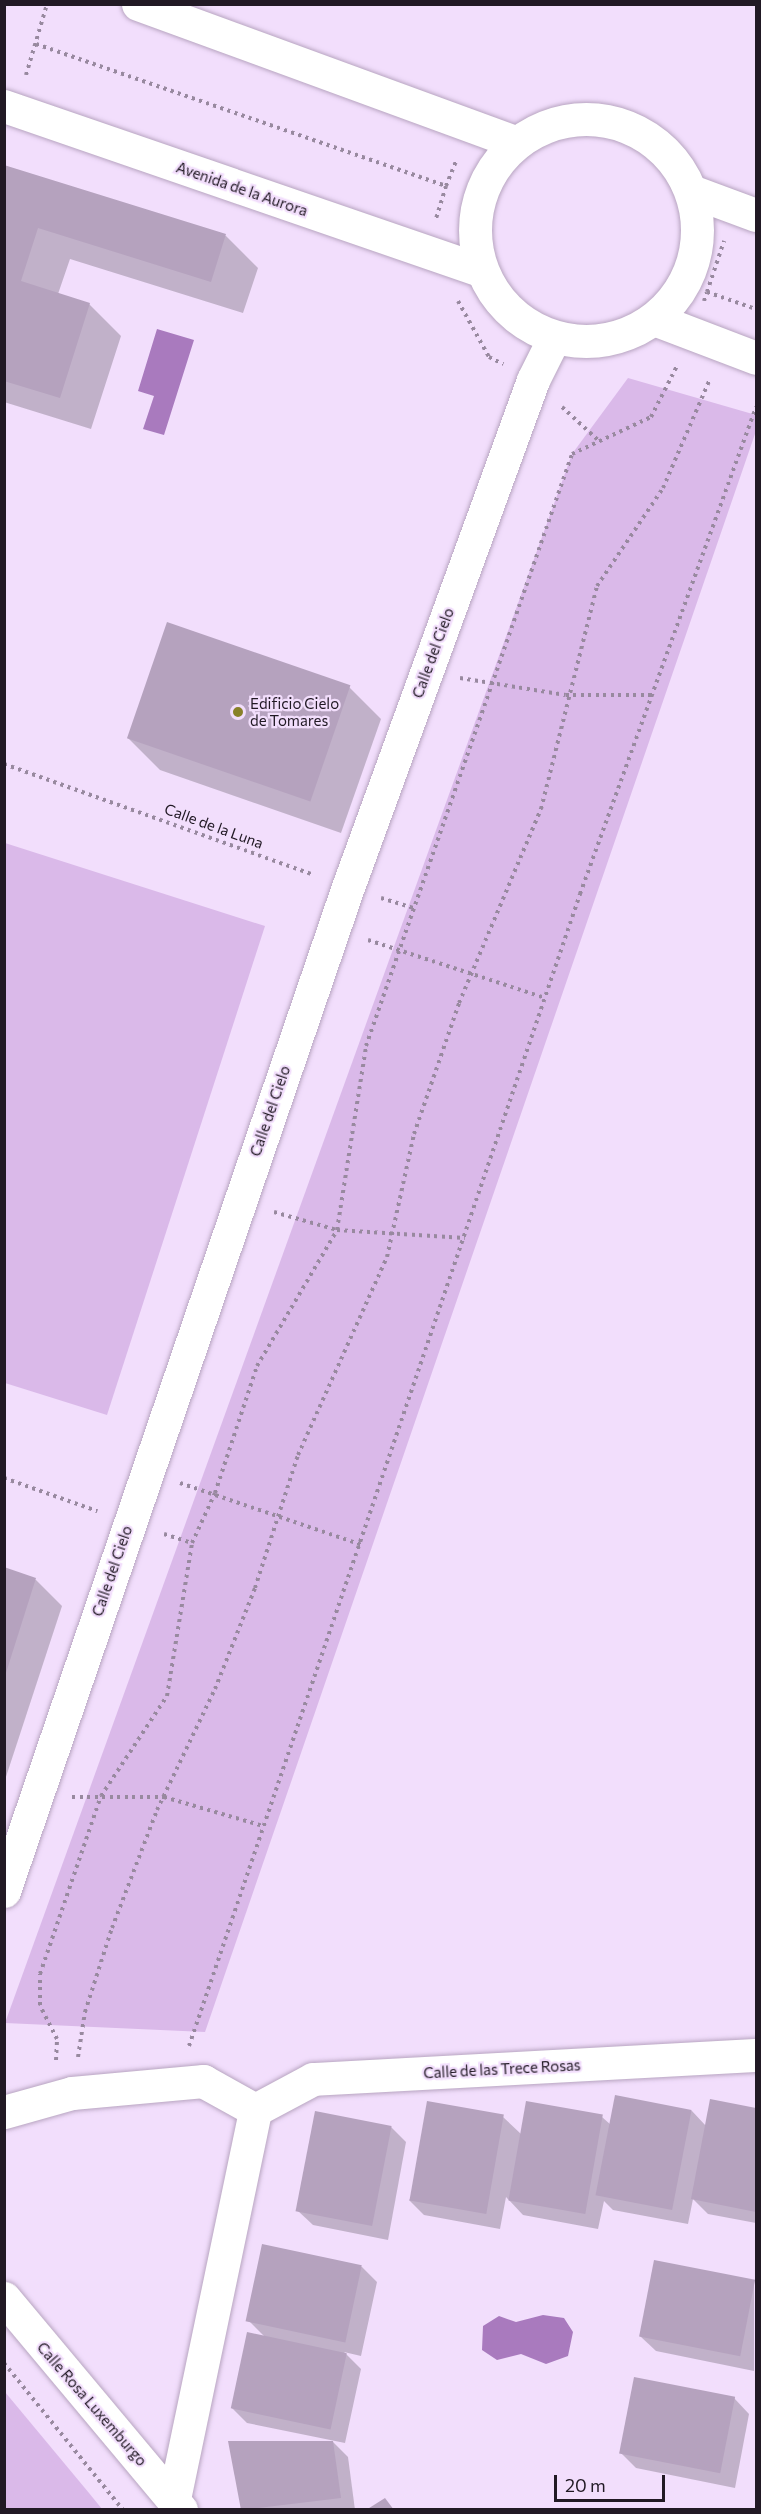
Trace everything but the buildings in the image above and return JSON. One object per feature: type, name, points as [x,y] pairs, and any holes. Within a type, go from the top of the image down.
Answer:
[{"type":"street","points":[[138,4],[516,142]]},
{"type":"street","name":"Avenida de la Aurora","points":[[10,108],[480,270]]},
{"type":"street","points":[[561,120],[612,121],[654,140],[691,191],[698,239],[687,279],[654,319],[625,335],[554,338],[503,308],[480,270],[474,208],[516,142],[561,120]]},
{"type":"street","points":[[691,191],[746,211]]},
{"type":"street","points":[[654,319],[756,358]]},
{"type":"street","name":"Calle del Cielo","points":[[4,1891],[144,1473],[333,928],[533,380],[554,338]]},
{"type":"street","name":"Calle de las Trece Rosas","points":[[255,2110],[313,2079],[756,2055]]},
{"type":"street","points":[[4,2112],[65,2094],[176,2086],[203,2081],[255,2110],[178,2504]]},
{"type":"street","name":"Calle Rosa Luxemburgo","points":[[4,2298],[178,2504]]},
{"type":"path","points":[[10,108],[47,4]]},
{"type":"path","points":[[707,292],[746,211]]},
{"type":"path","points":[[65,2094],[85,2012],[164,1797],[215,1689],[278,1517],[298,1455],[387,1257],[414,1134],[472,973],[541,809],[566,694],[597,586],[663,488],[724,346]]},
{"type":"path","points":[[65,2094],[57,2039],[40,2005],[40,1974],[101,1796],[167,1696],[192,1543],[215,1494],[257,1366],[337,1230],[366,1046],[416,909],[572,454],[651,417],[677,365]]},
{"type":"path","points":[[176,2086],[263,1826],[362,1545],[545,998],[756,407]]},
{"type":"path","points":[[427,669],[492,687],[566,694],[652,694]]},
{"type":"path","name":"Calle de la Luna","points":[[4,764],[348,887],[416,909]]},
{"type":"path","points":[[333,928],[545,998]]},
{"type":"path","points":[[239,1202],[337,1230],[393,1230],[465,1238]]},
{"type":"path","points":[[144,1473],[215,1494],[362,1545]]},
{"type":"path","points":[[36,1798],[164,1797],[263,1826]]},
{"type":"path","points":[[4,2363],[123,2510]]},
{"type":"shaded area","points":[[157,329],[194,340],[164,435],[143,429],[154,396],[138,391]]},
{"type":"shaded area","points":[[628,378],[756,415],[756,431],[205,2032],[5,2023],[572,454]]},
{"type":"shaded area","points":[[5,843],[265,926],[107,1415],[5,1383]]},
{"type":"shaded area","points":[[543,2315],[564,2318],[573,2332],[568,2356],[546,2364],[521,2354],[497,2360],[482,2350],[483,2326],[499,2316],[516,2322]]},
{"type":"shaded area","points":[[5,2392],[89,2493],[102,2509],[5,2509]]},
{"type":"place","name":"Edificio Cielo de Tomares","points":[[238,712]]}]
